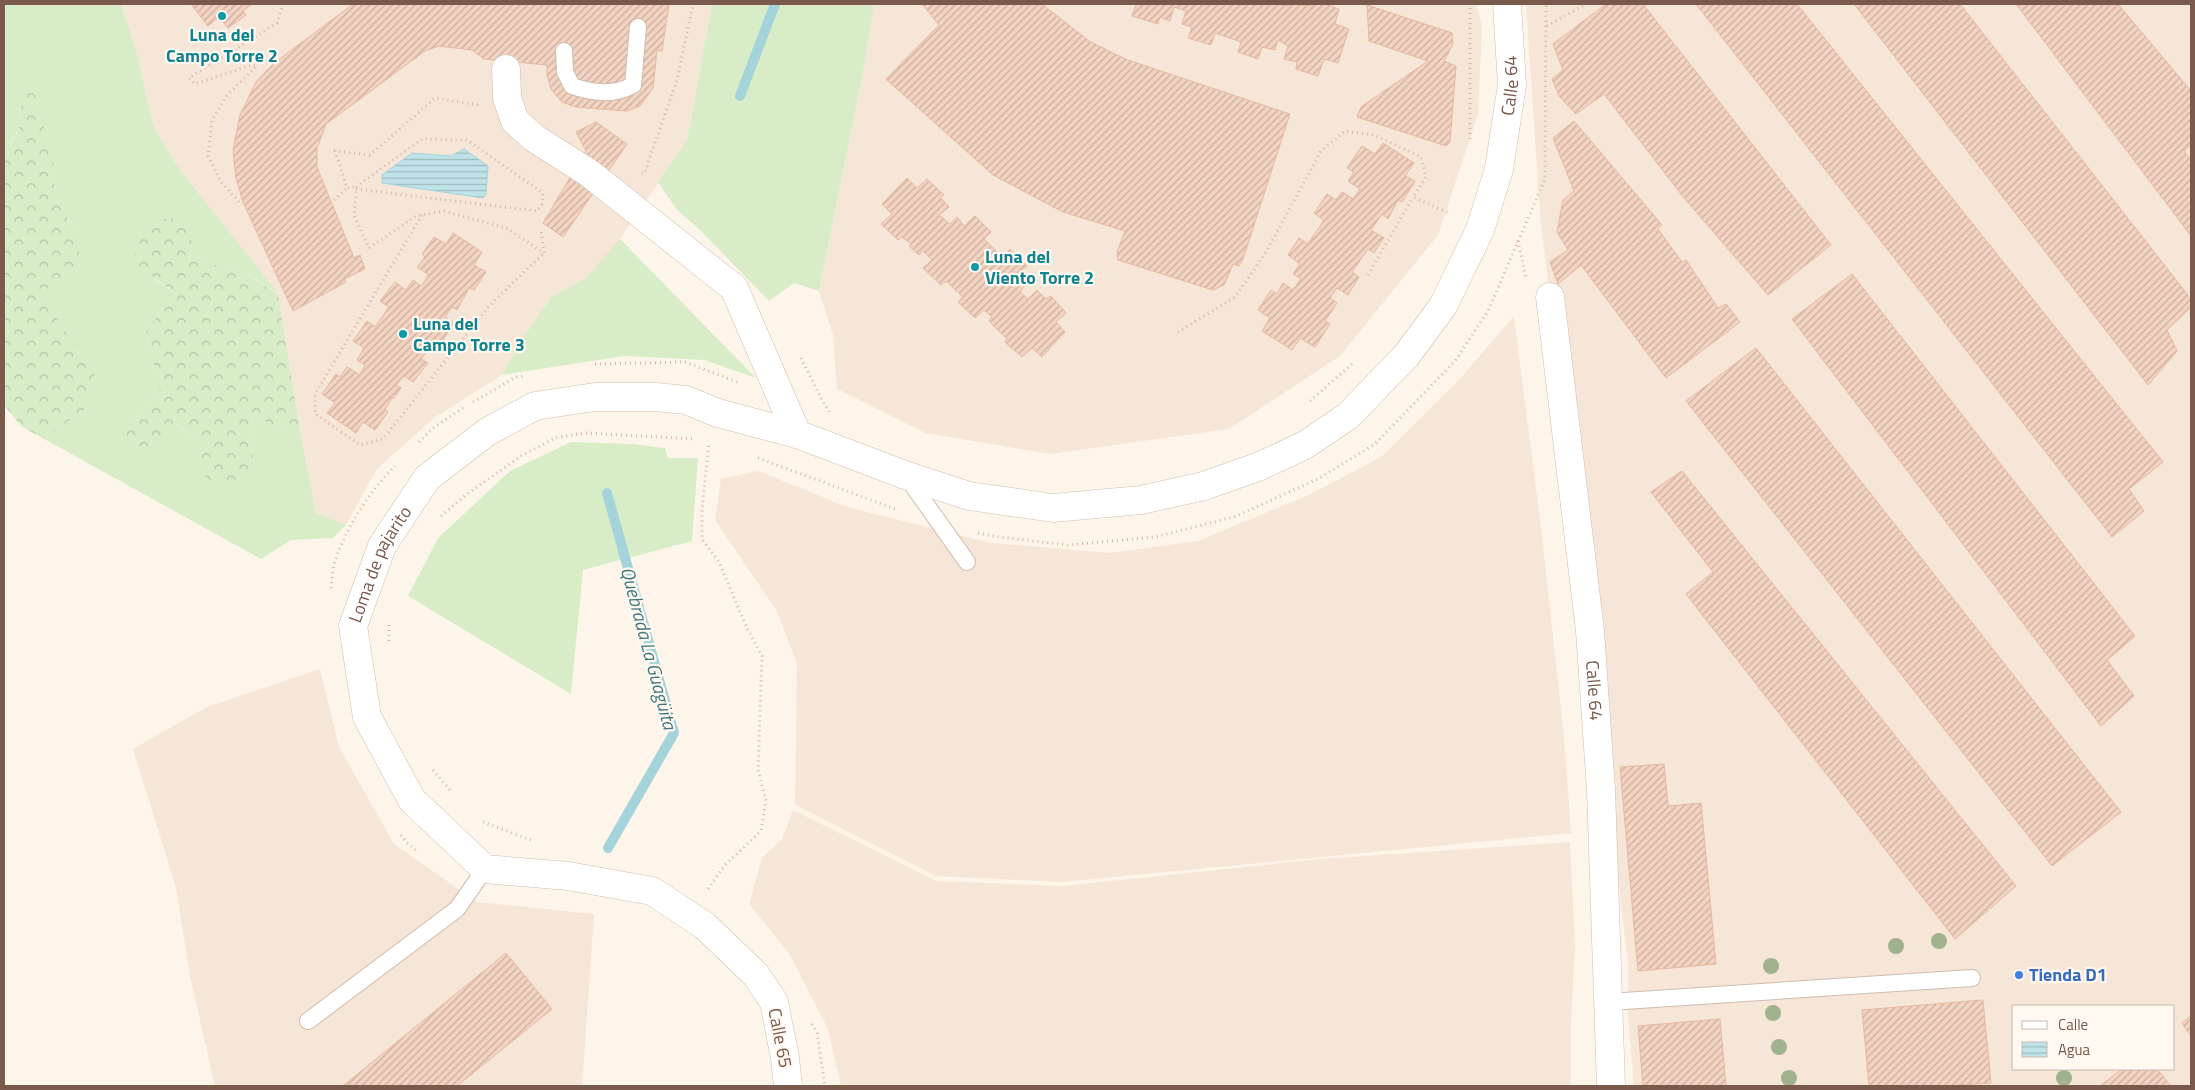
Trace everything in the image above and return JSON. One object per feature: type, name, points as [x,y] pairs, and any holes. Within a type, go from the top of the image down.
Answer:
[{"type":"street","name":"Calle 64","points":[[905,475],[969,496],[1053,508],[1141,500],[1204,486],[1260,466],[1305,445],[1355,409],[1406,356],[1442,306],[1480,230],[1499,169],[1512,85],[1507,4]]},
{"type":"street","points":[[506,69],[507,98],[515,121],[534,138],[589,173],[734,288],[797,434]]},
{"type":"street","name":"Calle 64","points":[[1550,297],[1590,631],[1601,790],[1609,1002],[1610,1086]]},
{"type":"street","name":"Loma de pajarito","points":[[485,869],[412,800],[367,717],[353,626],[382,546],[427,478],[487,432],[535,406],[595,397],[656,397],[686,400],[718,413],[797,434],[905,475]]},
{"type":"street","name":"Calle 65","points":[[485,869],[568,876],[652,891],[705,926],[756,975],[774,1002],[785,1058],[788,1086]]},
{"type":"lane","points":[[564,51],[565,72],[572,86],[589,92],[620,92],[633,85],[638,27]]},
{"type":"lane","points":[[905,475],[966,562]]},
{"type":"lane","points":[[308,1021],[457,908],[485,869]]},
{"type":"lane","points":[[1609,1002],[1972,978]]},
{"type":"path","points":[[239,202],[222,183],[208,156],[212,120],[228,94],[257,66],[250,65],[195,84],[189,78],[277,23],[283,4]]},
{"type":"path","points":[[1470,4],[1470,141]]},
{"type":"path","points":[[1547,27],[1586,4]]},
{"type":"path","points":[[347,188],[335,151],[370,155],[435,98],[479,105],[480,96]]},
{"type":"path","points":[[1178,332],[1234,297],[1265,254],[1321,151],[1345,131],[1374,135],[1421,158],[1426,177],[1368,275]]},
{"type":"path","points":[[334,200],[347,188],[356,188],[537,212],[542,204],[543,193],[467,140],[422,139],[356,188],[354,216],[369,248],[416,216],[444,211],[506,228],[544,253]]},
{"type":"path","points":[[1413,197],[1452,214],[1449,223]]},
{"type":"path","points":[[422,215],[315,394],[315,414],[360,445],[383,439],[489,306],[544,253]]},
{"type":"path","points":[[541,230],[544,253]]},
{"type":"path","points":[[800,357],[822,400],[833,415]]},
{"type":"path","points":[[1307,404],[1355,361]]},
{"type":"path","points":[[586,365],[605,362],[685,362],[741,383]]},
{"type":"path","points":[[412,449],[433,428],[476,400],[516,377],[525,376]]},
{"type":"path","points":[[438,518],[467,494],[521,456],[555,438],[585,434],[700,440]]},
{"type":"path","points":[[708,890],[725,866],[761,831],[766,802],[758,770],[762,656],[746,626],[719,562],[702,539],[702,510],[709,440],[718,443]]},
{"type":"path","points":[[751,456],[850,494],[938,523],[992,536]]},
{"type":"path","points":[[331,593],[334,566],[355,516],[385,476],[399,462]]},
{"type":"path","points":[[389,618],[389,646]]},
{"type":"path","points":[[431,767],[455,796]]},
{"type":"path","points":[[482,821],[534,841]]},
{"type":"shaded area","points":[[121,4],[712,4],[687,141],[613,249],[586,278],[552,296],[523,338],[502,375],[434,418],[376,470],[346,525],[316,513],[278,294],[180,170],[154,128],[136,50]]},
{"type":"shaded area","points":[[874,4],[1476,4],[1482,26],[1478,114],[1438,235],[1340,356],[1229,429],[1050,454],[926,433],[837,389],[833,335],[819,291],[863,73]]},
{"type":"shaded area","points":[[1526,4],[2191,4],[2191,1086],[1634,1086],[1628,1017],[1628,963],[1540,214]]},
{"type":"shaded area","points":[[1514,316],[1542,536],[1564,738],[1571,833],[1062,882],[936,876],[795,805],[797,664],[777,611],[715,520],[721,479],[758,471],[847,507],[991,543],[1110,553],[1198,541],[1309,495],[1381,457],[1459,380]]},
{"type":"shaded area","points":[[320,669],[339,747],[394,844],[477,902],[594,914],[582,1086],[215,1086],[190,976],[176,888],[133,749],[207,707]]},
{"type":"shaded area","points":[[793,810],[936,881],[1063,886],[1321,859],[1570,842],[1575,947],[1571,1020],[1571,1086],[841,1086],[828,1029],[789,953],[749,904],[762,858],[782,839]]},
{"type":"green space","points":[[4,4],[121,4],[136,50],[154,128],[180,170],[278,293],[239,269],[189,260],[192,237],[155,279],[177,295],[146,329],[153,363],[162,386],[126,426],[173,423],[202,442],[256,470],[250,437],[252,417],[301,435],[316,513],[346,525],[333,538],[291,540],[261,559],[44,439],[84,410],[96,365],[62,328],[43,289],[77,233],[55,199],[54,166],[22,99],[19,128],[4,156]]},
{"type":"green space","points":[[712,4],[874,4],[863,73],[819,291],[794,283],[769,301],[700,230],[677,210],[658,182],[687,141]]},
{"type":"green space","points":[[33,87],[54,166],[55,199],[77,233],[81,266],[44,290],[62,328],[97,365],[84,410],[44,439],[21,426],[4,405],[4,156],[19,129],[22,99]]},
{"type":"green space","points":[[186,218],[192,237],[189,260],[239,269],[278,294],[301,435],[252,417],[250,437],[256,470],[233,488],[208,483],[194,457],[202,442],[174,423],[158,453],[126,447],[126,426],[162,386],[153,363],[146,329],[177,295],[134,262],[137,225],[157,219]]},
{"type":"green space","points":[[620,239],[756,378],[704,360],[624,356],[502,375],[523,338],[552,296],[586,278]]},
{"type":"green space","points":[[571,442],[632,444],[665,448],[668,458],[698,458],[692,541],[583,570],[571,694],[408,596],[438,538],[510,471]]},
{"type":"water","points":[[464,149],[488,166],[486,194],[483,198],[382,183],[382,175],[412,153],[451,156]]},
{"type":"building","name":"Luna del Campo Torre 2","points":[[191,4],[252,4],[243,11],[246,15],[228,28],[219,17],[208,26]]},
{"type":"building","points":[[353,4],[669,4],[662,51],[657,50],[653,88],[640,106],[626,111],[576,107],[562,102],[551,89],[547,75],[547,65],[484,59],[472,50],[439,46],[425,51],[326,124],[317,148],[317,167],[354,258],[360,255],[365,269],[344,279],[346,282],[293,311],[243,202],[236,178],[233,150],[240,115],[256,82],[273,64]]},
{"type":"building","points":[[922,4],[1042,4],[1089,41],[1125,59],[1290,114],[1243,259],[1239,266],[1233,264],[1224,285],[1213,290],[1118,260],[1117,252],[1125,231],[1063,212],[993,175],[886,79],[939,25]]},
{"type":"building","points":[[1136,4],[1279,4],[1288,6],[1289,4],[1311,6],[1312,4],[1325,4],[1339,9],[1335,24],[1349,29],[1338,63],[1324,59],[1318,76],[1296,69],[1297,62],[1284,59],[1288,46],[1278,40],[1275,50],[1262,47],[1258,59],[1238,52],[1241,42],[1215,33],[1211,45],[1188,38],[1192,27],[1182,24],[1186,11],[1174,7],[1170,21],[1160,17],[1158,24],[1132,16]]},
{"type":"building","points":[[1606,4],[1643,4],[1831,245],[1768,295],[1684,198],[1604,94],[1576,114],[1559,96],[1552,79],[1563,70],[1553,44]]},
{"type":"building","points":[[1696,4],[1797,4],[2163,462],[2129,489],[2144,511],[2112,537]]},
{"type":"building","points":[[1854,4],[1960,4],[2191,299],[2191,307],[2167,330],[2177,351],[2148,385]]},
{"type":"building","points":[[2016,4],[2118,4],[2191,91],[2191,145],[2184,151],[2191,160],[2191,236]]},
{"type":"building","points":[[1367,5],[1452,33],[1453,44],[1444,61],[1456,66],[1450,142],[1446,146],[1357,117],[1361,107],[1428,61],[1369,41]]},
{"type":"building","points":[[1574,121],[1662,225],[1658,229],[1682,262],[1686,260],[1718,308],[1726,304],[1740,322],[1666,378],[1581,265],[1558,284],[1550,262],[1568,250],[1557,232],[1563,200],[1574,191],[1553,138]]},
{"type":"building","points":[[596,122],[627,144],[563,237],[543,223],[586,151],[576,132]]},
{"type":"building","points":[[1383,143],[1414,163],[1405,176],[1415,181],[1402,202],[1398,200],[1388,219],[1382,214],[1371,230],[1384,238],[1374,253],[1368,249],[1352,272],[1359,277],[1348,295],[1337,288],[1330,298],[1337,303],[1325,321],[1330,324],[1315,347],[1300,338],[1292,350],[1262,331],[1270,318],[1258,310],[1271,290],[1277,294],[1283,283],[1293,290],[1301,279],[1293,274],[1300,264],[1288,255],[1299,238],[1308,244],[1324,220],[1314,213],[1327,194],[1336,200],[1342,192],[1353,199],[1360,189],[1348,181],[1354,172],[1347,168],[1362,146],[1375,154]]},
{"type":"building","name":"Luna del Viento Torre 2","points":[[907,178],[917,188],[927,179],[944,195],[940,197],[949,207],[939,215],[950,224],[957,217],[964,226],[975,216],[991,232],[984,239],[1002,257],[1010,249],[1027,266],[1016,275],[1026,284],[1020,292],[1028,299],[1037,290],[1046,299],[1051,296],[1066,313],[1056,322],[1065,332],[1042,357],[1032,348],[1022,357],[1005,342],[1007,339],[989,321],[992,317],[984,310],[975,318],[958,302],[963,297],[946,281],[941,285],[923,268],[932,260],[923,251],[919,255],[909,246],[911,244],[902,237],[898,240],[881,224],[892,214],[882,204]]},
{"type":"building","name":"Luna del Campo Torre 3","points":[[453,233],[482,252],[474,265],[486,272],[474,290],[469,288],[457,310],[452,307],[445,317],[454,323],[441,343],[436,340],[421,359],[428,363],[413,382],[404,376],[396,385],[401,388],[385,409],[388,412],[375,430],[363,422],[356,433],[327,413],[335,403],[322,394],[336,374],[340,377],[347,367],[360,375],[365,365],[357,360],[364,348],[353,341],[367,321],[375,327],[389,307],[380,301],[395,282],[406,290],[413,280],[421,286],[429,275],[417,267],[425,257],[422,254],[434,237],[446,244]]},
{"type":"building","points":[[1852,274],[2135,636],[2107,660],[2134,696],[2101,726],[1792,319]]},
{"type":"building","points":[[1756,348],[2121,812],[2052,866],[1686,401]]},
{"type":"building","points":[[1682,471],[2016,886],[1955,939],[1686,594],[1713,572],[1651,492]]},
{"type":"building","points":[[1664,764],[1668,806],[1701,803],[1716,964],[1638,971],[1620,767]]},
{"type":"building","points":[[506,953],[552,1009],[457,1086],[343,1086]]},
{"type":"building","points":[[1983,1000],[1991,1083],[1947,1086],[1869,1086],[1862,1010]]},
{"type":"building","points":[[2191,1016],[2191,1036],[2182,1023]]},
{"type":"building","points":[[1720,1019],[1726,1086],[1643,1086],[1638,1026]]},
{"type":"building","points":[[2121,1070],[2158,1070],[2171,1086],[2100,1086]]},
{"type":"waterway","name":"Quebrada La Guagüita","points":[[740,96],[775,4]]},
{"type":"waterway","name":"Quebrada La Guagüita","points":[[607,493],[674,733],[608,848]]},
{"type":"place","name":"Luna del Campo Torre 2","points":[[222,16]]},
{"type":"place","name":"Luna del Viento Torre 2","points":[[975,267]]},
{"type":"place","name":"Luna del Campo Torre 3","points":[[403,334]]},
{"type":"place","name":"Tienda D1","points":[[2019,975]]}]
